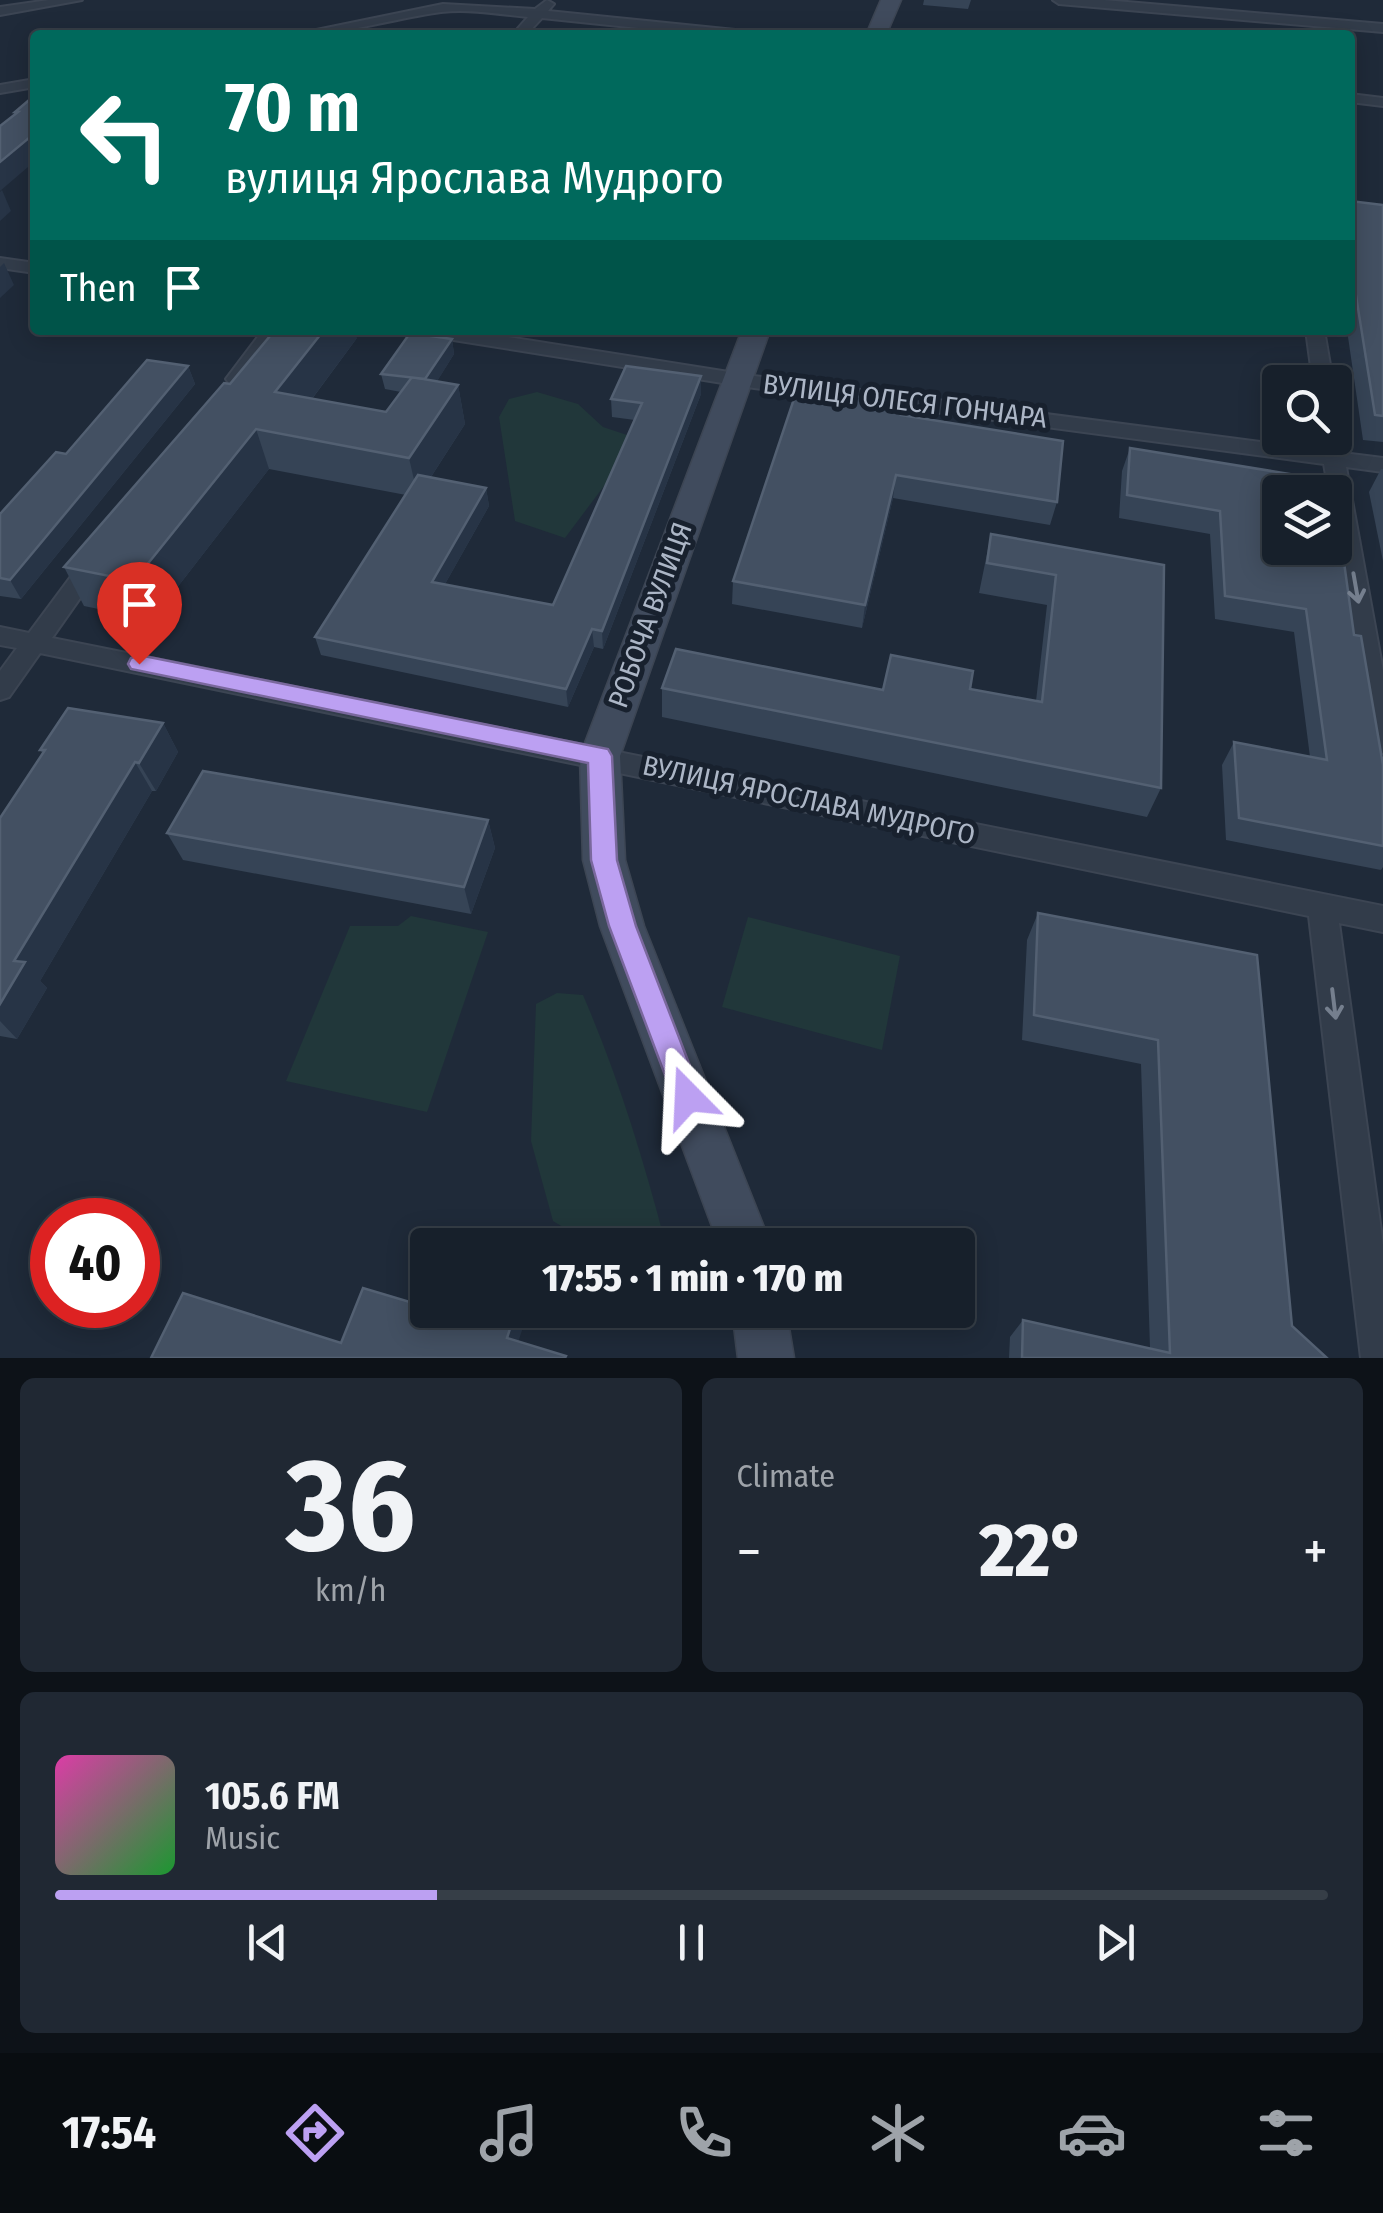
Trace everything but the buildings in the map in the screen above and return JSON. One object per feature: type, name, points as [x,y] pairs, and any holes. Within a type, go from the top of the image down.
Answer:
[{"type":"street","points":[[0,11],[76,0]]},
{"type":"street","points":[[523,30],[551,0]]},
{"type":"street","points":[[878,30],[891,0]]},
{"type":"street","points":[[1059,0],[1280,27],[1383,28]]},
{"type":"street","points":[[1275,0],[1280,27]]},
{"type":"street","points":[[326,30],[443,8],[539,12],[701,30]]},
{"type":"street","points":[[0,89],[30,84]]},
{"type":"street","points":[[1355,99],[1383,102]]},
{"type":"street","points":[[0,262],[30,267]]},
{"type":"street","points":[[225,393],[269,335]]},
{"type":"street","name":"ВУЛИЦЯ ОЛЕСЯ ГОНЧАРА","points":[[460,335],[737,379],[1262,440]]},
{"type":"street","name":"РОБОЧА ВУЛИЦЯ","points":[[738,1228],[622,926],[604,860],[600,756],[754,335]]},
{"type":"street","points":[[1316,335],[1320,365]]},
{"type":"street","points":[[1333,455],[1383,743]]},
{"type":"street","name":"ВУЛИЦЯ ОЛЕСЯ ГОНЧАРА","points":[[1352,455],[1383,466]]},
{"type":"street","points":[[0,690],[104,550]]},
{"type":"street","name":"ВУЛИЦЯ ЯРОСЛАВА МУДРОГО","points":[[0,636],[1383,919]]},
{"type":"street","points":[[1322,907],[1380,1358]]},
{"type":"street","points":[[761,1328],[766,1358]]},
{"type":"street","points":[[773,1328],[782,1358]]},
{"type":"green space","points":[[537,392],[578,404],[603,427],[627,435],[631,450],[565,538],[515,521],[499,417],[509,399]]},
{"type":"green space","points":[[411,916],[488,932],[427,1112],[286,1081],[350,926],[398,926]]},
{"type":"green space","points":[[748,917],[900,956],[882,1050],[722,1007]]},
{"type":"green space","points":[[557,993],[583,995],[618,1084],[661,1228],[565,1228],[553,1221],[531,1141],[536,1004]]},
{"type":"route","points":[[139,664],[600,756],[604,860],[622,926],[688,1097]]}]
